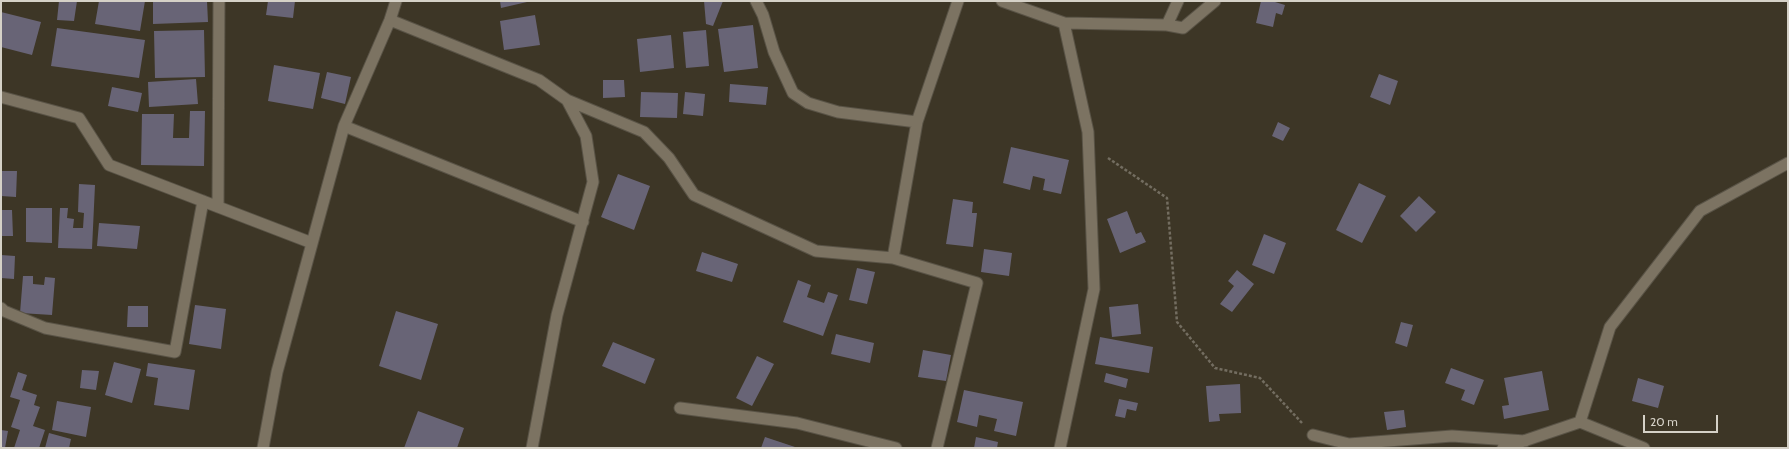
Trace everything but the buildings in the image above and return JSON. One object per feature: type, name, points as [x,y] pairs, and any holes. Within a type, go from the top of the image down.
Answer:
[{"type":"street","points":[[218,207],[219,1]]},
{"type":"street","points":[[263,448],[277,372],[344,126],[390,20],[396,1]]},
{"type":"street","points":[[756,1],[763,15],[774,52],[793,93],[808,103],[838,112],[917,122]]},
{"type":"street","points":[[893,258],[917,122],[958,1]]},
{"type":"street","points":[[1167,25],[1178,1]]},
{"type":"street","points":[[1005,2],[1064,23],[1167,25],[1183,28],[1215,1]]},
{"type":"street","points":[[390,20],[540,80],[567,100],[644,132],[669,158],[694,195],[816,251],[893,258],[977,283],[937,448]]},
{"type":"street","points":[[1060,448],[1094,289],[1088,132],[1064,23]]},
{"type":"street","points":[[1,96],[79,118],[109,165],[312,243]]},
{"type":"street","points":[[532,448],[557,315],[593,182],[586,136],[567,100]]},
{"type":"street","points":[[344,126],[583,222]]},
{"type":"street","points":[[1580,422],[1610,327],[1700,211],[1788,163]]},
{"type":"street","points":[[1,308],[4,311],[45,328],[175,352],[203,201]]},
{"type":"street","points":[[680,408],[797,423],[890,447]]},
{"type":"street","points":[[1503,448],[1580,422],[1644,448]]},
{"type":"street","points":[[1313,435],[1348,444],[1452,436],[1524,441]]},
{"type":"path","points":[[1089,146],[1167,198],[1177,322],[1215,368],[1260,378],[1313,435]]}]
